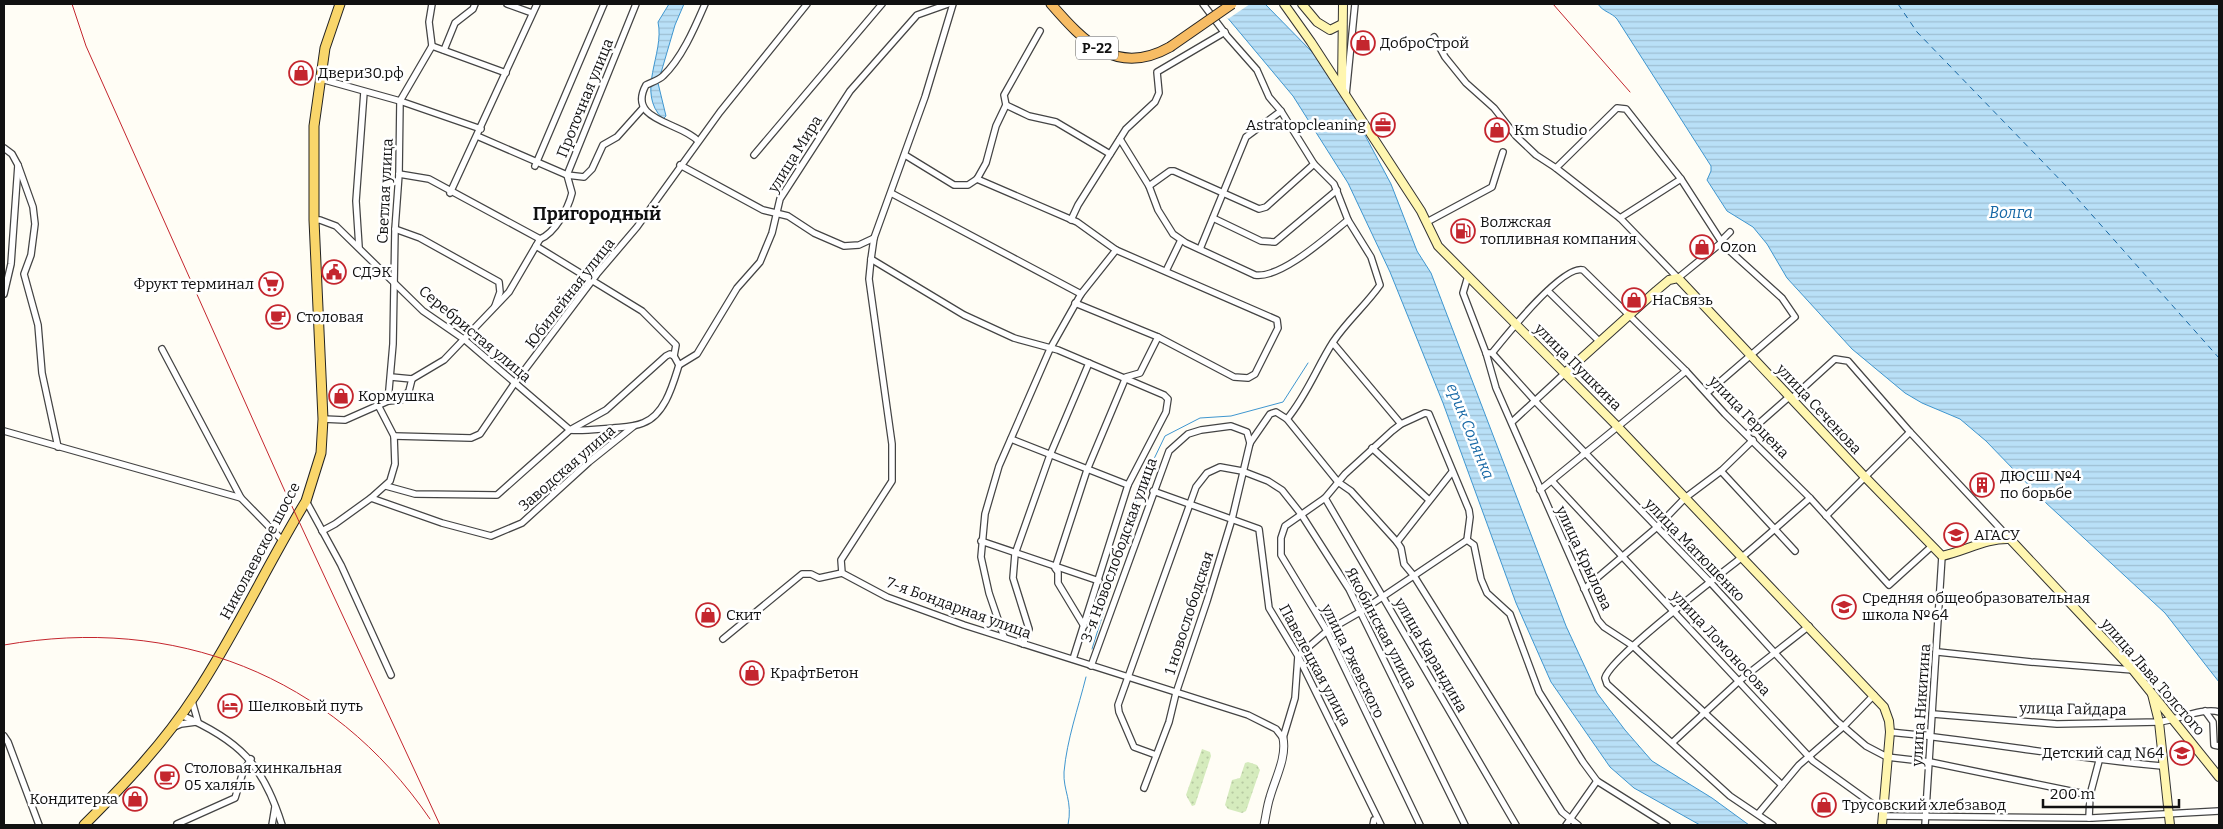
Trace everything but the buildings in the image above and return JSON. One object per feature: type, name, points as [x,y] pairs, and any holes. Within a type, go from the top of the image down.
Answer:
[{"type":"highway","name":"Р-22","points":[[1051,4],[1086,41],[1102,51],[1124,59],[1146,57],[1170,47],[1232,4]]},
{"type":"main road","name":"Николаевское шоссе","points":[[84,825],[125,783],[170,729],[192,700],[219,658],[306,501],[321,453],[323,419],[314,220],[314,126],[325,48],[340,4]]},
{"type":"main road","name":"улица Пушкина","points":[[1284,4],[1344,92],[1427,222],[1438,246],[1618,426],[1874,695],[1884,707],[1889,721],[1890,732]]},
{"type":"main road","points":[[1302,4],[1324,27],[1330,30],[1342,24]]},
{"type":"main road","points":[[1343,4],[1344,92]]},
{"type":"main road","points":[[1565,373],[1669,280],[1678,278]]},
{"type":"main road","name":"улица Сеченова","points":[[1678,278],[1942,556]]},
{"type":"main road","points":[[1942,556],[1958,553],[1994,539],[2010,539]]},
{"type":"main road","name":"улица Льва Толстого","points":[[2010,539],[2133,670],[2219,777]]},
{"type":"main road","points":[[2152,692],[2158,722],[2170,825]]},
{"type":"main road","points":[[1882,825],[1890,732]]},
{"type":"street","points":[[400,101],[432,46],[429,22],[432,4]]},
{"type":"street","points":[[444,50],[455,23],[473,9],[475,4]]},
{"type":"street","points":[[507,4],[532,13]]},
{"type":"street","points":[[450,192],[537,4]]},
{"type":"street","points":[[536,164],[604,4]]},
{"type":"street","name":"Проточная улица","points":[[412,378],[444,360],[465,340],[509,292],[540,239],[551,232],[572,193],[566,175],[636,4]]},
{"type":"street","points":[[698,141],[686,130],[659,120],[643,108],[642,99],[646,85],[662,77],[684,46],[705,4]]},
{"type":"street","name":"Юбилейная улица","points":[[394,436],[476,437],[480,434],[514,384],[592,280],[637,227],[698,141],[807,4]]},
{"type":"street","points":[[754,155],[882,4]]},
{"type":"street","name":"улица Мира","points":[[679,365],[689,361],[697,354],[737,288],[760,262],[772,233],[783,193],[850,91],[918,15],[948,4]]},
{"type":"street","points":[[723,638],[802,574],[811,574],[819,578],[842,573],[842,560],[887,490],[894,472],[892,444],[869,279],[871,259],[874,238],[905,155],[953,4]]},
{"type":"street","points":[[1204,4],[1224,32],[1257,70],[1269,97],[1281,111],[1314,164],[1329,177],[1337,190],[1348,220],[1371,257],[1380,285],[1347,322],[1332,343],[1299,405],[1287,419],[1338,482],[1351,491],[1397,542],[1401,548],[1404,564],[1414,576],[1568,823]]},
{"type":"street","points":[[1344,92],[1355,4]]},
{"type":"street","points":[[905,155],[954,184],[968,185],[977,180],[986,163],[996,126],[1006,104],[1004,95],[1040,31]]},
{"type":"street","points":[[1071,220],[1078,205],[1126,129],[1155,102],[1159,93],[1156,72],[1224,32]]},
{"type":"street","points":[[1434,36],[1445,57],[1466,83],[1494,108],[1532,152],[1556,168],[1620,218],[1678,278],[1721,242],[1730,232]]},
{"type":"street","points":[[432,46],[506,73]]},
{"type":"street","points":[[321,79],[400,101],[480,129]]},
{"type":"street","points":[[359,248],[356,201],[364,92]]},
{"type":"street","name":"Светлая улица","points":[[388,401],[391,377],[400,101]]},
{"type":"street","points":[[1006,104],[1029,116],[1056,122],[1110,154]]},
{"type":"street","points":[[477,136],[536,164],[580,178],[588,175],[603,145],[617,137],[643,108]]},
{"type":"street","points":[[1556,168],[1617,108],[1623,108],[1628,111],[1681,179],[1721,242],[1782,298],[1795,317],[1707,393]]},
{"type":"street","points":[[1200,250],[1246,137],[1281,111]]},
{"type":"street","points":[[1120,139],[1149,186],[1158,210],[1173,234],[1200,250],[1256,275],[1264,276],[1286,267],[1348,220]]},
{"type":"street","points":[[4,148],[12,154],[18,165],[33,207],[35,224],[31,255],[24,274],[38,325],[42,373],[58,447]]},
{"type":"street","points":[[1427,222],[1492,187],[1503,152]]},
{"type":"street","points":[[1149,186],[1170,171],[1188,176],[1255,208],[1262,208],[1314,164]]},
{"type":"street","points":[[4,294],[11,264],[18,165]]},
{"type":"street","points":[[680,165],[762,210],[776,215],[788,216],[814,233],[848,247],[859,245],[874,238]]},
{"type":"street","points":[[399,174],[429,180],[540,239]]},
{"type":"street","points":[[1620,218],[1681,179]]},
{"type":"street","points":[[977,180],[1071,220],[1116,250],[1277,320],[1278,328],[1255,374],[1248,378],[1234,377],[1158,338],[1075,304]]},
{"type":"street","points":[[1212,218],[1270,244],[1275,242],[1337,190]]},
{"type":"street","points":[[891,193],[1081,294]]},
{"type":"street","name":"Серебристая улица","points":[[314,220],[320,220],[336,226],[423,310],[465,340],[514,384],[570,430]]},
{"type":"street","points":[[395,229],[420,238],[499,282],[500,292],[493,310]]},
{"type":"street","points":[[1166,271],[1181,240]]},
{"type":"street","points":[[536,246],[642,311],[674,342],[676,348],[674,356],[679,365],[673,386],[657,413],[647,422],[634,426],[590,431],[570,430]]},
{"type":"street","points":[[1004,637],[984,574],[980,541],[984,514],[1000,466],[1050,349],[1081,294],[1116,250]]},
{"type":"street","points":[[871,259],[964,315],[1014,338],[1126,377],[1140,373],[1158,338]]},
{"type":"street","name":"улица Герцена","points":[[1548,291],[1574,270],[1586,271],[1686,370],[1725,414],[1810,498],[1889,585],[1932,546]]},
{"type":"street","name":"улица Крылова","points":[[1468,276],[1463,293],[1489,353],[1496,388],[1584,589],[1604,627],[1633,646],[1782,785]]},
{"type":"street","points":[[1489,353],[1548,291],[1600,342]]},
{"type":"street","points":[[1332,343],[1402,424]]},
{"type":"street","points":[[162,349],[241,498],[283,541]]},
{"type":"street","name":"улица Матюшенко","points":[[1489,353],[1710,582],[1774,653],[1844,726],[1866,746],[1887,757]]},
{"type":"street","points":[[386,486],[415,494],[497,495],[570,430],[606,410],[666,356],[670,354],[674,356]]},
{"type":"street","name":"улица Льва Толстого","points":[[1790,398],[1838,358],[1848,361],[1910,432],[2010,539]]},
{"type":"street","points":[[1023,644],[1029,629],[1013,578],[1016,554],[1050,455],[1089,363]]},
{"type":"street","points":[[1540,490],[1686,370]]},
{"type":"street","points":[[1512,422],[1536,402],[1565,373]]},
{"type":"street","points":[[323,419],[345,420],[379,407],[388,401],[395,402],[406,396],[410,391],[412,378],[391,377]]},
{"type":"street","points":[[1084,626],[1058,583],[1058,572],[1055,568],[1087,470],[1126,377]]},
{"type":"street","name":"3-я Новослободская улица","points":[[1073,659],[1099,582],[1128,485],[1166,412],[1168,399],[1164,395],[1126,377]]},
{"type":"street","points":[[1747,434],[1790,398]]},
{"type":"street","points":[[322,530],[335,524],[371,498],[386,486],[392,476],[395,464],[394,436],[379,407]]},
{"type":"street","name":"1 новослободская","points":[[1144,788],[1169,722],[1176,693],[1232,519],[1250,443],[1270,414],[1276,412],[1287,419]]},
{"type":"street","name":"улица Ржевского","points":[[1420,825],[1326,631],[1280,552],[1283,530],[1301,514],[1325,498],[1372,448],[1402,424],[1420,414],[1428,414],[1452,472]]},
{"type":"street","name":"Заводская улица","points":[[371,498],[490,536],[522,523],[589,462],[634,426]]},
{"type":"street","name":"3-я Новослободская улица","points":[[1091,666],[1165,456],[1173,446],[1188,434],[1231,426],[1247,432],[1250,443]]},
{"type":"street","points":[[4,431],[241,498]]},
{"type":"street","points":[[1826,516],[1910,432]]},
{"type":"street","points":[[1011,439],[1128,485]]},
{"type":"street","points":[[1584,589],[1656,528],[1685,498],[1721,471],[1753,440]]},
{"type":"street","points":[[1372,448],[1429,500]]},
{"type":"street","name":"Якобинская улица","points":[[1156,755],[1134,747],[1118,712],[1118,705],[1199,481],[1212,469],[1220,467],[1242,471],[1276,485],[1301,514],[1349,589],[1423,736],[1452,803],[1465,825]]},
{"type":"street","points":[[1721,471],[1795,551]]},
{"type":"street","points":[[1264,825],[1269,799],[1282,759],[1283,738],[1294,698],[1298,656],[1326,631],[1360,612],[1467,540],[1470,527],[1469,510],[1452,472],[1397,542]]},
{"type":"street","name":"улица Ломоносова","points":[[1552,480],[1810,757],[1883,812]]},
{"type":"street","name":"Павелецкая улица","points":[[1153,491],[1259,529],[1269,608],[1298,656],[1382,825]]},
{"type":"street","name":"улица Карандина","points":[[1325,498],[1516,825]]},
{"type":"street","points":[[1774,825],[1730,796],[1673,742],[1607,684],[1605,678],[1608,672],[1633,646],[1742,557],[1810,498]]},
{"type":"street","points":[[306,501],[341,565],[391,675]]},
{"type":"street","points":[[1467,540],[1474,545],[1481,579],[1487,592],[1510,614],[1539,692],[1596,781],[1667,825]]},
{"type":"street","points":[[980,541],[1099,582]]},
{"type":"street","name":"улица Никитина","points":[[1925,825],[1938,652],[1942,556]]},
{"type":"street","name":"7-я Бондарная улица","points":[[842,573],[888,597],[964,625],[1256,718],[1276,729],[1283,738]]},
{"type":"street","points":[[1673,742],[1739,681],[1809,626]]},
{"type":"street","points":[[1938,652],[2133,670]]},
{"type":"street","points":[[1758,814],[1804,760],[1810,757],[1844,726],[1874,695]]},
{"type":"street","points":[[192,700],[192,709],[198,722]]},
{"type":"street","points":[[2205,711],[2216,722],[2213,739],[2214,745],[2219,746]]},
{"type":"street","name":"улица Гайдара","points":[[1933,714],[2057,724],[2158,722],[2175,720],[2205,711],[2219,712]]},
{"type":"street","points":[[180,715],[198,722],[231,742],[251,759],[275,805],[282,825]]},
{"type":"street","points":[[170,729],[181,724],[198,722]]},
{"type":"street","points":[[1890,732],[1997,744],[2099,761],[2162,766]]},
{"type":"street","points":[[4,736],[8,742],[39,825]]},
{"type":"street","points":[[1887,757],[1930,762],[2090,795]]},
{"type":"street","points":[[177,824],[235,798],[243,772],[251,759]]},
{"type":"street","points":[[2089,818],[2090,795],[2099,761]]},
{"type":"street","points":[[1568,823],[1596,781]]},
{"type":"street","points":[[272,825],[275,805]]},
{"type":"street","points":[[1883,812],[1926,817],[2089,818],[2219,811]]},
{"type":"street","points":[[1568,823],[1578,825]]},
{"type":"green space","points":[[1202,749],[1210,752],[1211,756],[1195,805],[1192,806],[1186,795]]},
{"type":"green space","points":[[1245,763],[1257,765],[1260,770],[1246,811],[1242,813],[1228,809],[1225,805],[1232,780],[1240,778]]},
{"type":"water","points":[[669,4],[684,4],[675,25],[658,83],[666,116],[663,119],[655,108],[651,97],[651,85],[658,47],[658,22]]},
{"type":"water","name":"ерик Солянка","points":[[1216,4],[1265,4],[1315,55],[1350,107],[1391,184],[1417,251],[1431,273],[1566,626],[1597,693],[1652,761],[1712,798],[1749,825],[1700,825],[1634,788],[1610,767],[1551,682],[1516,603],[1443,403],[1390,272],[1348,183],[1293,96]]},
{"type":"water","name":"Волга","points":[[1598,4],[2219,4],[2219,682],[2165,613],[2045,502],[1986,441],[1960,419],[1922,403],[1905,393],[1852,349],[1787,278],[1767,244],[1753,227],[1727,211],[1707,180],[1711,166],[1617,19]]},
{"type":"pier","points":[[1250,4],[1228,19],[1214,5]]},
{"type":"waterway","points":[[1092,649],[1129,531],[1140,488],[1165,436],[1200,418],[1231,416],[1283,402],[1308,363]]},
{"type":"waterway","points":[[1068,825],[1069,803],[1064,779],[1065,760],[1086,677]]},
{"type":"ferry route","points":[[1898,4],[1917,32],[2068,188],[2219,358]]},
{"type":"railway","points":[[72,4],[86,46],[283,487],[440,825]]},
{"type":"railway","points":[[1553,4],[1630,92]]},
{"type":"railway","points":[[4,645],[67,638],[128,639],[187,649],[244,666],[297,692],[346,726],[390,769],[430,819]]},
{"type":"place","name":"ДоброСтрой","points":[[1363,43]]},
{"type":"place","name":"Двери30.рф","points":[[301,73]]},
{"type":"place","name":"Astratopcleaning","points":[[1383,125]]},
{"type":"place","name":"Кm Studio","points":[[1497,130]]},
{"type":"place","name":"Волжская топливная компания","points":[[1463,231]]},
{"type":"place","name":"Ozon","points":[[1702,247]]},
{"type":"place","name":"СДЭК","points":[[334,272]]},
{"type":"place","name":"Фрукт терминал","points":[[271,284]]},
{"type":"place","name":"НаСвязь","points":[[1634,300]]},
{"type":"place","name":"Столовая","points":[[278,317]]},
{"type":"place","name":"Кормушка","points":[[341,396]]},
{"type":"place","name":"ДЮСШ №4 по борьбе","points":[[1982,485]]},
{"type":"place","name":"АГАСУ","points":[[1956,535]]},
{"type":"place","name":"Средняя общеобразовательная школа №64","points":[[1844,607]]},
{"type":"place","name":"Скит","points":[[708,615]]},
{"type":"place","name":"КрафтБетон","points":[[752,673]]},
{"type":"place","name":"Шелковый путь","points":[[230,706]]},
{"type":"place","name":"Детский сад N64","points":[[2182,753]]},
{"type":"place","name":"Столовая хинкальная 05 халяль","points":[[167,777]]},
{"type":"place","name":"Кондитерка","points":[[135,799]]},
{"type":"place","name":"Трусовский хлебзавод","points":[[1824,805]]},
{"type":"district","name":"Пригородный","points":[[597,214]]}]
